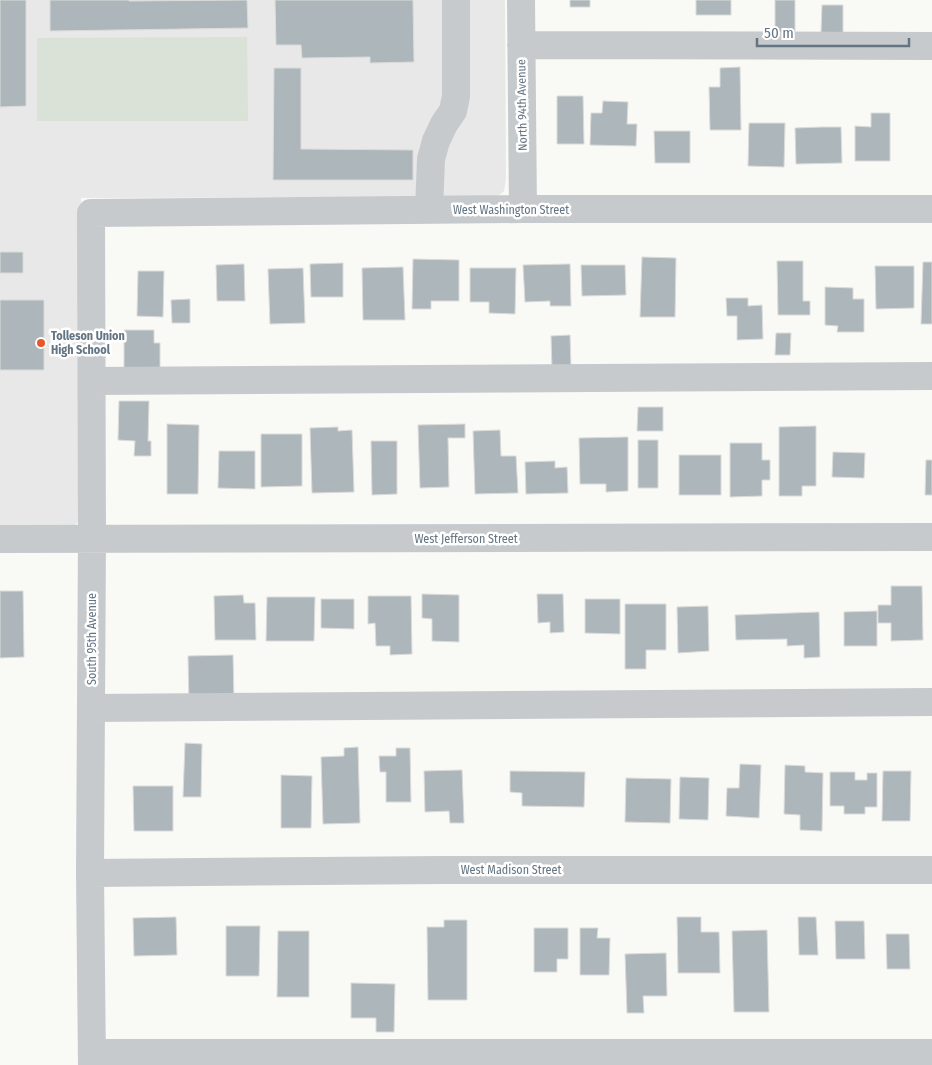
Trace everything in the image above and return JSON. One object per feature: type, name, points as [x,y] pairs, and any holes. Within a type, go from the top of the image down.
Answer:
[{"type":"street","points":[[430,210],[431,159],[436,141],[453,111],[456,96],[456,0]]},
{"type":"street","name":"North 94th Avenue","points":[[520,0],[523,210]]},
{"type":"street","points":[[521,45],[932,46]]},
{"type":"street","name":"West Washington Street","points":[[91,212],[932,209]]},
{"type":"street","name":"South 95th Avenue","points":[[91,212],[92,708],[90,873],[92,1059]]},
{"type":"street","points":[[92,381],[932,376]]},
{"type":"street","name":"West Jefferson Street","points":[[0,539],[932,537]]},
{"type":"street","points":[[92,708],[932,702]]},
{"type":"street","name":"West Madison Street","points":[[90,873],[442,870],[932,870]]},
{"type":"street","points":[[92,1059],[932,1053]]},
{"type":"shaded area","name":"Tolleson Union High School","points":[[0,0],[505,0],[506,178],[504,191],[497,197],[81,198],[82,509],[78,522],[71,529],[0,529]]},
{"type":"shaded area","points":[[247,37],[248,121],[37,121],[37,38]]},
{"type":"building","points":[[0,0],[26,0],[26,106],[0,107]]},
{"type":"building","points":[[50,0],[247,0],[248,28],[50,31]]},
{"type":"building","points":[[275,0],[413,0],[414,62],[370,63],[370,57],[302,58],[301,45],[276,45]]},
{"type":"building","points":[[570,0],[590,0],[590,7],[570,7]]},
{"type":"building","points":[[696,0],[731,0],[731,15],[696,15]]},
{"type":"building","points":[[775,0],[795,0],[795,38],[775,37]]},
{"type":"building","points":[[822,5],[843,5],[843,33],[821,33]]},
{"type":"building","points":[[740,67],[741,130],[710,130],[709,87],[720,87],[720,68]]},
{"type":"building","points":[[274,68],[301,68],[301,149],[413,150],[413,180],[273,180]]},
{"type":"building","points":[[557,96],[583,96],[584,144],[557,144]]},
{"type":"building","points":[[603,101],[628,102],[627,124],[637,124],[636,146],[590,145],[591,113],[602,113]]},
{"type":"building","points":[[871,113],[890,113],[890,161],[855,161],[855,126],[871,127]]},
{"type":"building","points":[[749,123],[785,123],[784,167],[748,166]]},
{"type":"building","points":[[841,127],[842,163],[796,164],[795,128]]},
{"type":"building","points":[[654,131],[690,131],[690,163],[655,163]]},
{"type":"building","points":[[0,252],[23,252],[23,273],[0,273]]},
{"type":"building","points":[[642,257],[676,258],[675,317],[640,317]]},
{"type":"building","points":[[413,259],[459,260],[459,301],[431,301],[431,309],[412,309]]},
{"type":"building","points":[[777,261],[803,261],[803,301],[810,301],[810,315],[778,315]]},
{"type":"building","points":[[923,262],[932,262],[932,324],[921,324]]},
{"type":"building","points":[[343,263],[343,297],[311,297],[310,264]]},
{"type":"building","points":[[244,264],[245,301],[217,301],[216,265]]},
{"type":"building","points":[[570,264],[571,306],[550,306],[550,301],[525,302],[523,265]]},
{"type":"building","points":[[581,265],[625,265],[626,295],[582,296]]},
{"type":"building","points":[[875,266],[914,266],[914,308],[876,309]]},
{"type":"building","points":[[403,267],[405,320],[363,320],[362,268]]},
{"type":"building","points":[[303,268],[305,323],[270,324],[268,269]]},
{"type":"building","points":[[470,268],[516,268],[515,314],[489,313],[489,302],[470,302]]},
{"type":"building","points":[[138,271],[164,271],[163,317],[137,316]]},
{"type":"building","points":[[825,287],[853,288],[853,299],[864,299],[864,332],[837,332],[838,326],[825,325]]},
{"type":"building","points":[[726,298],[748,298],[748,306],[762,305],[763,339],[737,340],[737,316],[727,316]]},
{"type":"building","points":[[190,299],[190,323],[172,323],[171,300]]},
{"type":"building","points":[[0,300],[44,300],[44,370],[0,370]]},
{"type":"building","points":[[124,330],[154,330],[154,343],[160,343],[160,370],[124,370]]},
{"type":"building","points":[[776,333],[791,333],[790,355],[775,355]]},
{"type":"building","points":[[570,335],[571,367],[552,368],[551,336]]},
{"type":"building","points":[[119,401],[149,401],[148,441],[151,441],[151,456],[134,456],[135,441],[118,440]]},
{"type":"building","points":[[638,407],[663,407],[663,431],[637,431]]},
{"type":"building","points":[[167,424],[199,425],[198,494],[167,494]]},
{"type":"building","points":[[465,424],[465,438],[448,438],[449,487],[420,488],[418,425]]},
{"type":"building","points":[[816,426],[816,486],[802,486],[802,496],[779,496],[779,427]]},
{"type":"building","points":[[338,427],[338,431],[352,430],[354,492],[312,493],[310,428]]},
{"type":"building","points":[[500,430],[501,456],[516,456],[518,493],[475,494],[473,431]]},
{"type":"building","points":[[261,434],[302,434],[302,486],[261,487]]},
{"type":"building","points":[[628,437],[628,491],[606,492],[606,484],[580,484],[579,438]]},
{"type":"building","points":[[638,440],[658,440],[658,488],[638,488]]},
{"type":"building","points":[[371,441],[397,441],[397,494],[372,495]]},
{"type":"building","points":[[730,443],[762,443],[762,460],[770,460],[770,480],[762,480],[762,496],[730,497]]},
{"type":"building","points":[[219,451],[255,451],[255,489],[218,488]]},
{"type":"building","points":[[833,452],[865,453],[864,478],[832,477]]},
{"type":"building","points":[[679,455],[721,455],[721,495],[679,495]]},
{"type":"building","points":[[926,460],[932,460],[932,495],[925,495]]},
{"type":"building","points":[[555,461],[555,468],[567,467],[568,493],[526,494],[525,462]]},
{"type":"building","points":[[891,586],[922,586],[923,640],[891,641],[891,623],[878,623],[878,605],[891,605]]},
{"type":"building","points":[[0,591],[23,591],[24,657],[0,658]]},
{"type":"building","points":[[422,594],[459,595],[459,642],[432,641],[432,619],[422,618]]},
{"type":"building","points":[[537,594],[563,594],[564,632],[550,633],[550,622],[538,623]]},
{"type":"building","points":[[243,595],[244,603],[255,603],[256,640],[215,640],[214,596]]},
{"type":"building","points":[[368,596],[411,596],[412,654],[390,655],[390,646],[376,646],[375,623],[368,624]]},
{"type":"building","points":[[267,597],[315,597],[314,641],[266,641]]},
{"type":"building","points":[[321,599],[354,599],[354,629],[321,628]]},
{"type":"building","points":[[585,599],[620,599],[620,634],[585,633]]},
{"type":"building","points":[[625,604],[666,604],[666,650],[646,650],[646,669],[625,669]]},
{"type":"building","points":[[708,606],[709,651],[678,653],[677,607]]},
{"type":"building","points":[[877,611],[877,646],[844,646],[844,612]]},
{"type":"building","points":[[819,612],[820,657],[804,658],[804,645],[787,646],[787,639],[736,640],[735,615]]},
{"type":"building","points":[[233,655],[234,701],[189,702],[188,656]]},
{"type":"building","points":[[185,743],[202,744],[201,797],[183,797]]},
{"type":"building","points":[[358,747],[360,823],[323,824],[321,757],[344,756],[344,748]]},
{"type":"building","points":[[396,748],[410,748],[411,802],[386,802],[386,772],[380,772],[379,756],[396,756]]},
{"type":"building","points":[[740,764],[761,765],[759,818],[726,816],[727,788],[739,788]]},
{"type":"building","points":[[785,765],[805,766],[805,772],[823,773],[822,831],[800,830],[800,815],[784,814]]},
{"type":"building","points":[[462,770],[464,823],[450,823],[449,811],[425,812],[424,771]]},
{"type":"building","points":[[510,771],[585,772],[584,807],[522,806],[522,793],[510,792]]},
{"type":"building","points":[[883,771],[911,771],[910,821],[882,821]]},
{"type":"building","points":[[830,772],[855,772],[855,780],[867,780],[867,773],[877,773],[877,807],[865,807],[865,814],[844,814],[844,806],[830,806]]},
{"type":"building","points":[[281,775],[312,776],[311,828],[281,828]]},
{"type":"building","points":[[680,777],[709,778],[708,820],[679,819]]},
{"type":"building","points":[[626,778],[671,779],[670,823],[625,822]]},
{"type":"building","points":[[133,786],[173,786],[173,831],[134,831]]},
{"type":"building","points":[[176,917],[177,955],[134,956],[133,918]]},
{"type":"building","points":[[677,917],[701,917],[701,932],[719,932],[720,973],[678,973]]},
{"type":"building","points":[[798,917],[816,917],[818,955],[799,955]]},
{"type":"building","points":[[444,920],[467,920],[467,1000],[428,1000],[427,927],[444,927]]},
{"type":"building","points":[[835,921],[864,921],[865,959],[836,959]]},
{"type":"building","points":[[226,926],[260,926],[259,976],[226,976]]},
{"type":"building","points":[[534,928],[568,928],[568,959],[557,959],[557,972],[534,972]]},
{"type":"building","points":[[580,928],[598,928],[597,938],[610,938],[609,975],[580,975]]},
{"type":"building","points":[[767,930],[769,1012],[734,1012],[732,931]]},
{"type":"building","points":[[278,931],[309,931],[309,997],[277,997]]},
{"type":"building","points":[[886,934],[909,934],[910,969],[887,969]]},
{"type":"building","points":[[666,953],[667,996],[643,996],[644,1013],[627,1013],[625,954]]},
{"type":"building","points":[[351,983],[395,984],[394,1032],[376,1032],[376,1018],[351,1018]]},
{"type":"place","name":"Tolleson Union High School","points":[[41,343]]}]
